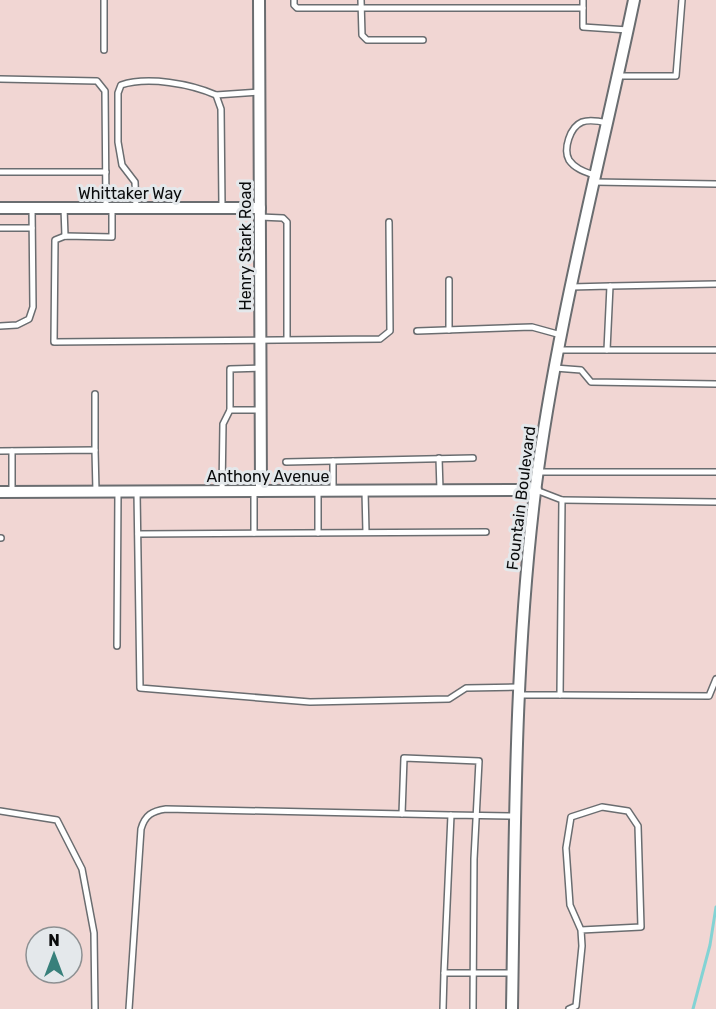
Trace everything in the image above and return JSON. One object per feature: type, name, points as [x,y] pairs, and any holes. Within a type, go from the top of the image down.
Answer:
[{"type":"street","name":"Henry Stark Road","points":[[258,491],[261,410],[259,0]]},
{"type":"street","name":"Fountain Boulevard","points":[[512,1009],[519,691],[524,595],[538,472],[561,335],[634,0]]},
{"type":"street","name":"Whittaker Way","points":[[0,208],[222,207],[260,212]]},
{"type":"street","name":"Anthony Avenue","points":[[0,492],[536,490]]},
{"type":"lane","points":[[104,0],[104,50]]},
{"type":"lane","points":[[294,0],[297,8],[583,8]]},
{"type":"lane","points":[[361,0],[362,35],[367,40],[423,40]]},
{"type":"lane","points":[[583,0],[583,27],[628,30]]},
{"type":"lane","points":[[618,76],[676,76],[682,0]]},
{"type":"lane","points":[[0,79],[97,81],[105,91],[106,172],[112,237],[65,236],[55,240],[54,342],[380,339],[390,331],[389,222]]},
{"type":"lane","points":[[136,208],[135,182],[122,165],[118,142],[118,93],[121,85],[130,82],[175,83],[201,88],[216,94],[260,92]]},
{"type":"lane","points":[[216,94],[221,109],[222,207]]},
{"type":"lane","points":[[608,123],[584,121],[576,126],[570,135],[567,150],[569,160],[595,179],[716,183]]},
{"type":"lane","points":[[0,171],[106,172]]},
{"type":"lane","points":[[0,326],[17,326],[28,319],[33,307],[32,208]]},
{"type":"lane","points":[[64,208],[65,236]]},
{"type":"lane","points":[[260,212],[283,218],[287,222],[287,339]]},
{"type":"lane","points":[[0,228],[32,228]]},
{"type":"lane","points":[[449,280],[449,330]]},
{"type":"lane","points":[[571,287],[716,284]]},
{"type":"lane","points":[[607,350],[610,286]]},
{"type":"lane","points":[[417,331],[532,327],[561,335]]},
{"type":"lane","points":[[558,350],[716,350]]},
{"type":"lane","points":[[222,491],[223,424],[230,410],[230,369],[261,368]]},
{"type":"lane","points":[[555,368],[581,370],[591,382],[716,384]]},
{"type":"lane","points":[[95,394],[96,492]]},
{"type":"lane","points":[[230,410],[261,410]]},
{"type":"lane","points":[[12,450],[12,492]]},
{"type":"lane","points":[[0,451],[95,450]]},
{"type":"lane","points":[[439,458],[440,491]]},
{"type":"lane","points":[[286,462],[473,458]]},
{"type":"lane","points":[[333,460],[333,491]]},
{"type":"lane","points":[[538,472],[716,472]]},
{"type":"lane","points":[[536,490],[562,500],[716,502]]},
{"type":"lane","points":[[254,533],[258,491]]},
{"type":"lane","points":[[318,491],[318,533]]},
{"type":"lane","points":[[365,491],[366,532]]},
{"type":"lane","points":[[117,646],[118,492]]},
{"type":"lane","points":[[137,492],[140,688],[309,702],[449,699],[466,688],[560,695],[709,696],[716,679]]},
{"type":"lane","points":[[560,695],[562,500]]},
{"type":"lane","points":[[138,534],[486,531]]},
{"type":"lane","points":[[402,814],[404,758],[479,761],[478,816],[474,859],[473,1009]]},
{"type":"lane","points":[[569,1009],[576,1006],[582,946],[581,930],[570,904],[566,848],[571,817],[602,807],[628,811],[638,826],[641,927],[581,930]]},
{"type":"lane","points":[[129,1009],[141,829],[143,820],[149,814],[166,809],[515,816]]},
{"type":"lane","points":[[0,811],[57,820],[82,869],[94,933],[95,1009]]},
{"type":"lane","points":[[443,1009],[451,815]]},
{"type":"lane","points":[[444,973],[513,973]]},
{"type":"shaded area","points":[[0,0],[716,0],[716,1009],[0,1009]]},
{"type":"waterway","points":[[693,1009],[710,945],[716,907]]}]
